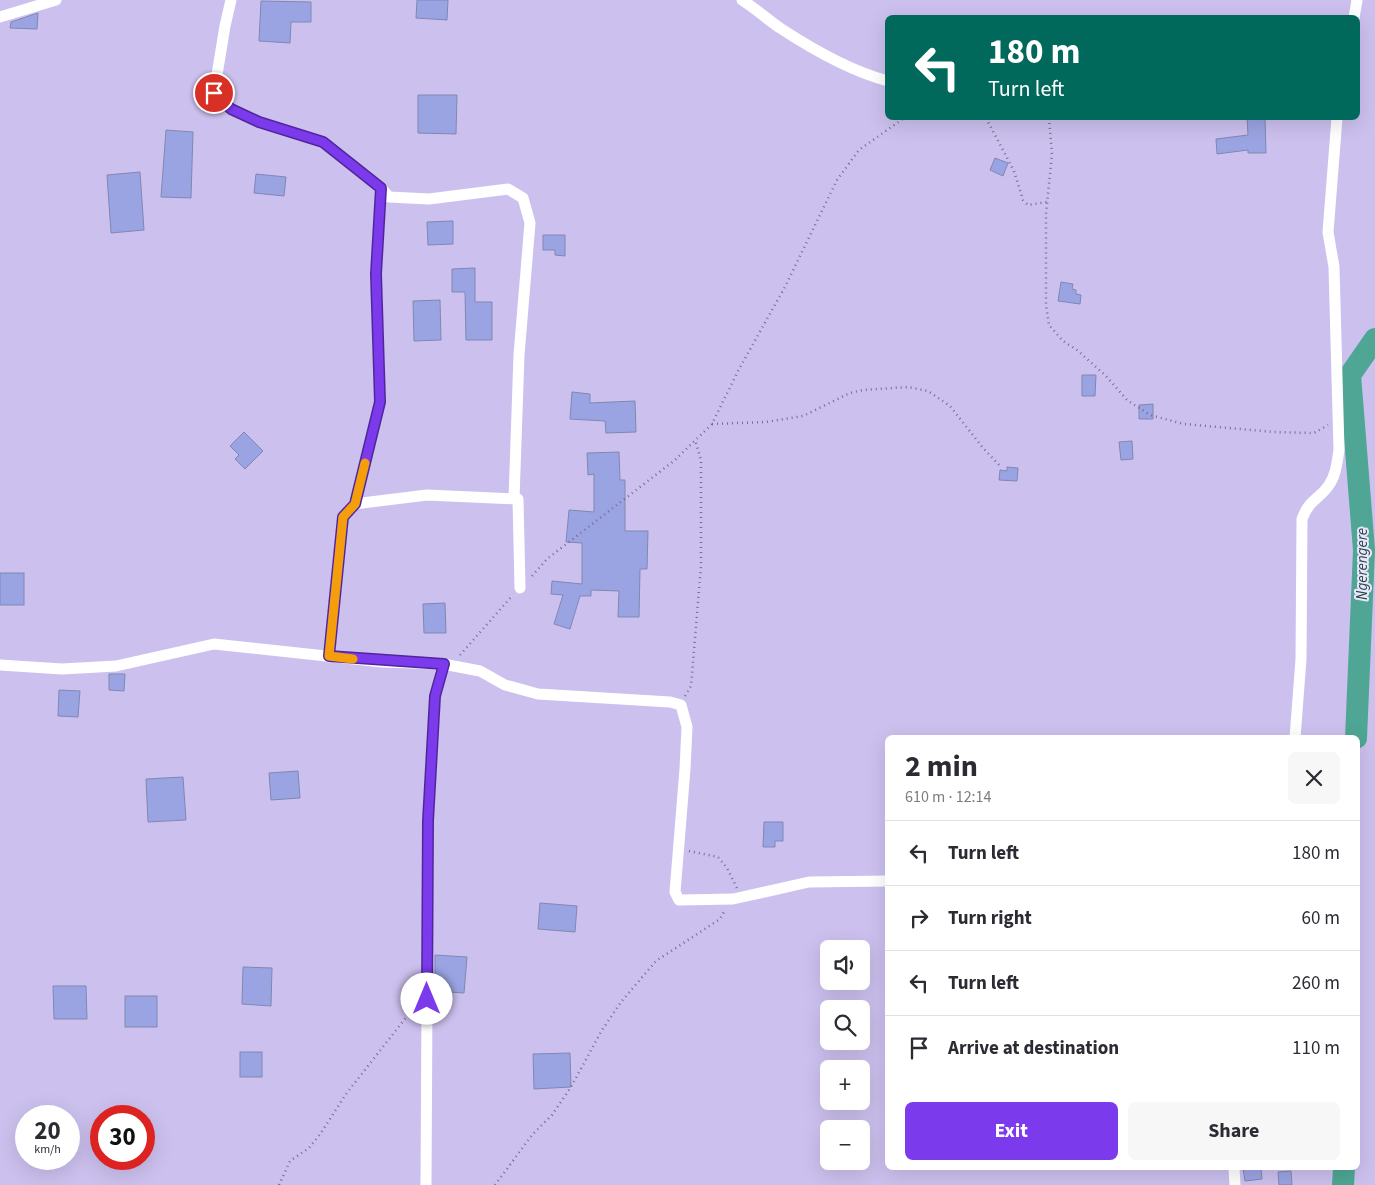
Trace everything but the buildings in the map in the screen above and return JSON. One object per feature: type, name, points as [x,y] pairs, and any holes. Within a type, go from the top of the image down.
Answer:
[{"type":"street","points":[[0,17],[56,0]]},
{"type":"street","points":[[231,0],[214,93],[231,109],[259,122],[323,142],[381,188],[389,197],[429,199],[508,189],[523,198],[530,223],[519,355],[514,499]]},
{"type":"street","points":[[742,0],[780,28],[837,60],[873,77],[885,80]]},
{"type":"street","points":[[1354,15],[1357,0]]},
{"type":"street","points":[[1295,735],[1301,659],[1302,519],[1307,505],[1328,487],[1334,477],[1339,450],[1334,267],[1328,232],[1337,120]]},
{"type":"street","points":[[329,656],[343,517],[355,504],[380,402],[376,274],[381,188]]},
{"type":"street","points":[[355,504],[427,495],[518,499],[520,588]]},
{"type":"street","points":[[0,665],[62,669],[116,666],[214,644],[231,644],[329,656],[447,665],[480,672],[504,685],[529,692],[652,700],[681,705],[686,727],[684,810],[675,892],[679,900],[739,897],[809,882],[885,881]]},
{"type":"street","points":[[426,1185],[428,821],[435,696],[447,665]]},
{"type":"street","points":[[1234,1170],[1235,1185]]},
{"type":"path","points":[[447,665],[548,559],[675,460],[712,424],[738,371],[786,285],[837,180],[859,150],[901,120]]},
{"type":"path","points":[[987,120],[1014,172],[1023,200],[1028,205],[1047,202]]},
{"type":"path","points":[[1048,120],[1052,154],[1047,202],[1046,305],[1049,325],[1063,341],[1077,350],[1106,376],[1127,400],[1150,415],[1184,424],[1314,433],[1338,419]]},
{"type":"path","points":[[712,424],[766,422],[802,416],[850,393],[863,390],[908,387],[928,391],[950,406],[982,448],[1001,467]]},
{"type":"path","points":[[681,705],[690,686],[701,566],[701,460],[695,440]]},
{"type":"path","points":[[494,1185],[532,1135],[552,1115],[571,1087],[602,1030],[621,1002],[656,961],[720,919],[739,897],[727,868],[718,857],[691,853],[680,844]]},
{"type":"path","points":[[279,1185],[290,1161],[309,1148],[346,1094],[412,1008],[427,999]]},
{"type":"waterway","name":"Ngerengere","points":[[1356,735],[1364,550],[1350,375],[1375,339]]},
{"type":"waterway","name":"Ngerengere","points":[[1343,1185],[1344,1170]]},
{"type":"slow traffic","points":[[353,659],[329,656],[335,577],[343,517],[355,504],[365,463]]},
{"type":"route","points":[[214,93],[231,109],[259,122],[323,142],[381,188],[376,274],[380,402],[355,504],[343,517],[335,577],[329,656],[382,662],[444,664],[435,696],[428,821],[427,999]]}]
